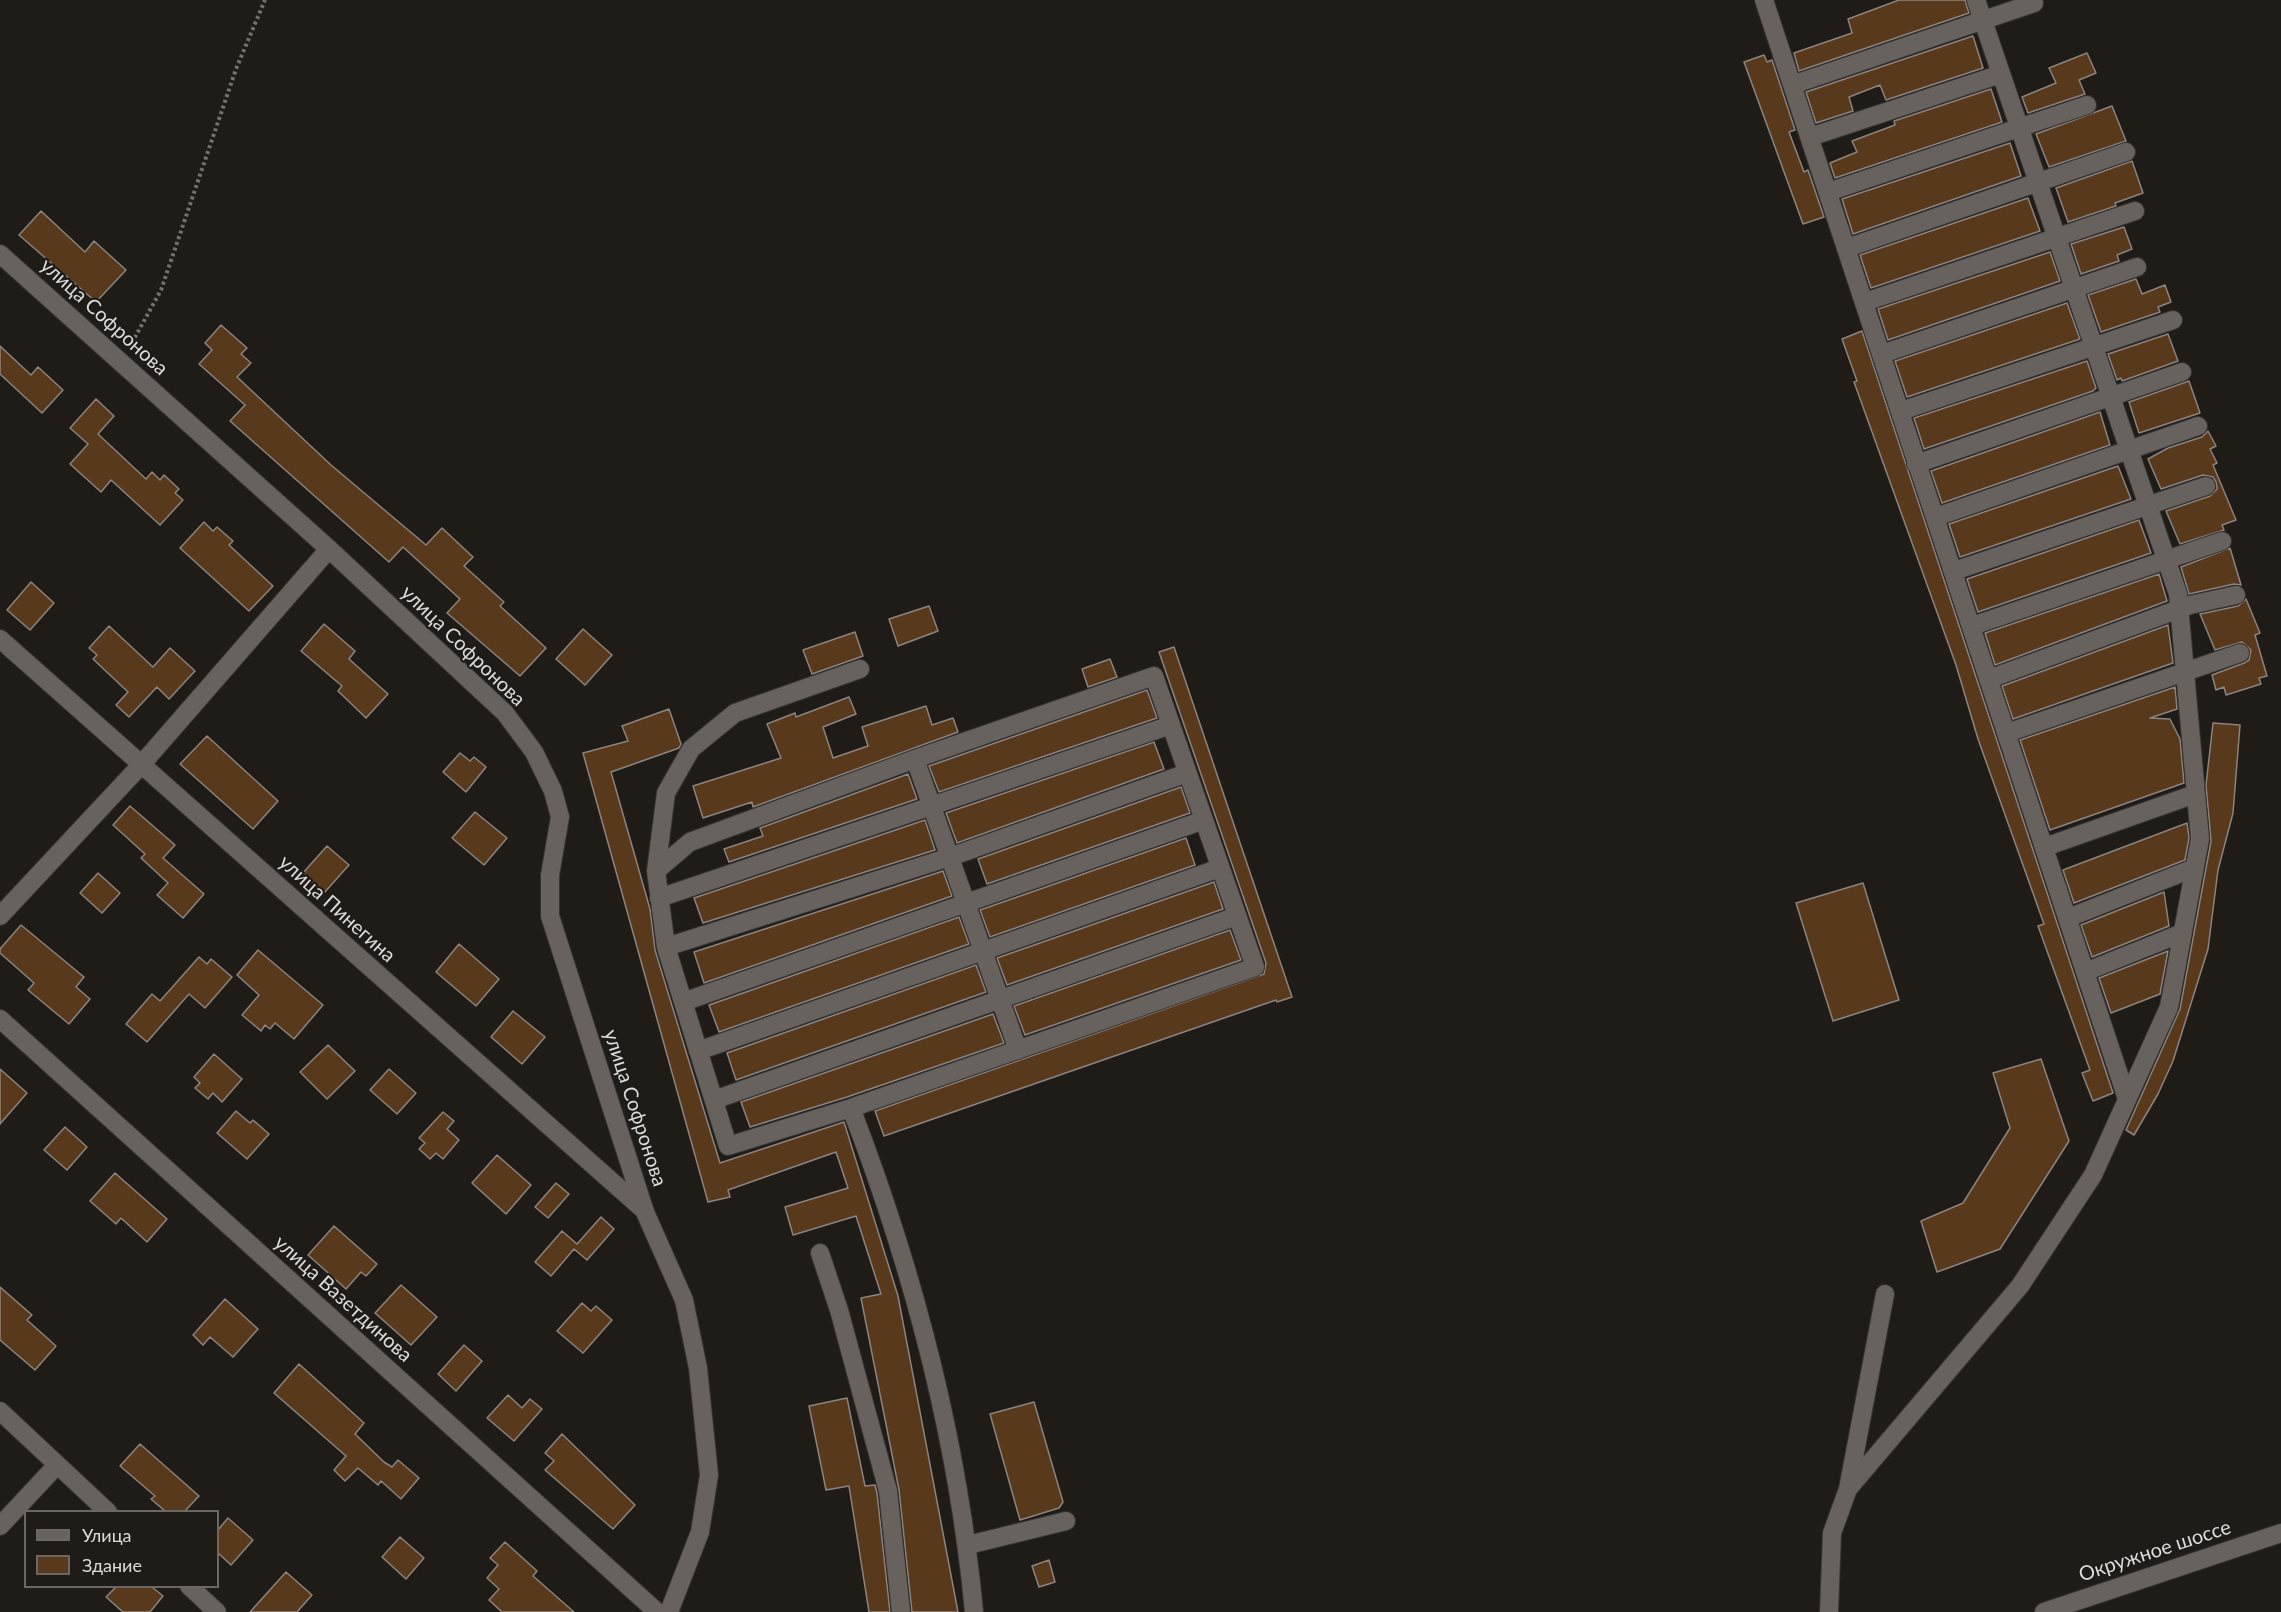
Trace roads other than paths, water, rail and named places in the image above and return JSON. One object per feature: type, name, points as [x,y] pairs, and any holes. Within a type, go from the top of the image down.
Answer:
[{"type":"street","points":[[1764,0],[2127,1099]]},
{"type":"street","points":[[1848,1489],[2020,1286],[2093,1174],[2169,1007],[2199,839],[2178,594],[1976,0]]},
{"type":"street","points":[[1792,85],[2034,3]]},
{"type":"street","points":[[1810,137],[2001,74]]},
{"type":"street","points":[[1828,192],[2088,105]]},
{"type":"street","points":[[1847,248],[2126,152]]},
{"type":"street","points":[[1865,302],[2135,211]]},
{"type":"street","name":"улица Софронова","points":[[0,254],[329,549],[505,713],[534,752],[553,791],[560,817],[550,875],[550,916],[645,1212],[684,1300],[698,1368],[709,1475],[700,1532],[669,1612]]},
{"type":"street","points":[[1882,354],[2137,267]]},
{"type":"street","points":[[1901,411],[2173,320]]},
{"type":"street","points":[[1917,463],[2182,372]]},
{"type":"street","points":[[1936,517],[2198,426]]},
{"type":"street","points":[[1954,572],[2206,486]]},
{"type":"street","points":[[1972,626],[2222,541]]},
{"type":"street","points":[[0,916],[141,765],[329,549]]},
{"type":"street","points":[[1989,679],[2180,609],[2236,595]]},
{"type":"street","name":"улица Пинегина","points":[[0,639],[645,1212]]},
{"type":"street","points":[[2007,733],[2240,653]]},
{"type":"street","points":[[656,871],[690,842],[915,759],[1154,676],[1255,967],[851,1108],[728,1146],[666,947],[656,871],[666,793],[691,749],[735,712],[860,669]]},
{"type":"street","points":[[659,898],[932,807],[1170,724]]},
{"type":"street","points":[[915,759],[1018,1050]]},
{"type":"street","points":[[666,947],[950,857],[1187,773]]},
{"type":"street","points":[[2044,847],[2195,794]]},
{"type":"street","points":[[683,1002],[1204,820]]},
{"type":"street","points":[[698,1051],[1220,868]]},
{"type":"street","points":[[2068,918],[2194,868]]},
{"type":"street","points":[[714,1100],[1237,916]]},
{"type":"street","points":[[2085,972],[2182,933]]},
{"type":"street","name":"улица Вазетдинова","points":[[0,1019],[657,1612]]},
{"type":"street","points":[[851,1108],[872,1161],[925,1329],[968,1545],[974,1612]]},
{"type":"street","points":[[820,1253],[839,1310],[888,1491],[901,1612]]},
{"type":"street","points":[[1829,1612],[1832,1533],[1848,1489],[1885,1294]]},
{"type":"street","points":[[0,1411],[106,1510]]},
{"type":"street","points":[[0,1526],[57,1466]]},
{"type":"street","points":[[968,1545],[1066,1521]]},
{"type":"street","name":"Окружное шоссе","points":[[2044,1612],[2281,1533]]},
{"type":"street","points":[[190,1588],[217,1612]]}]
